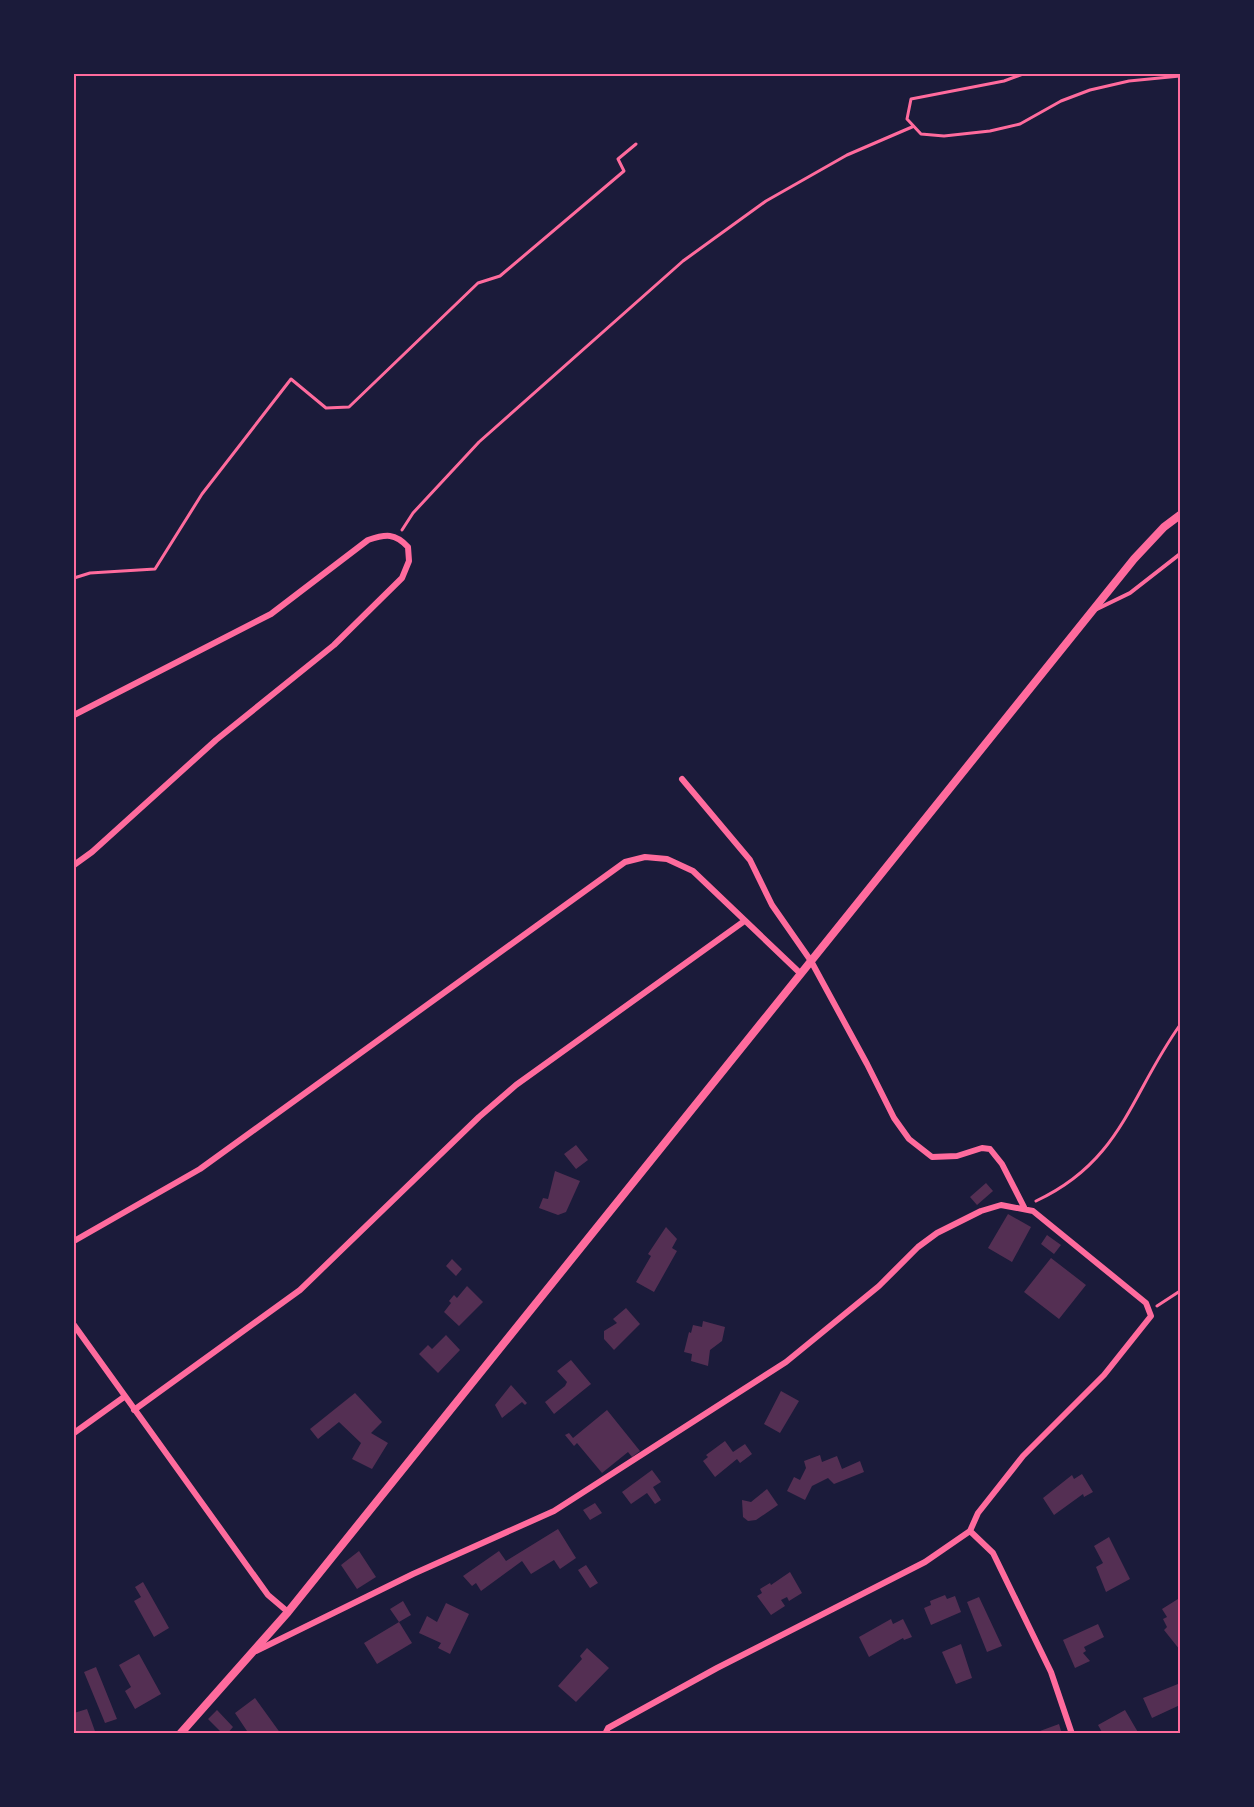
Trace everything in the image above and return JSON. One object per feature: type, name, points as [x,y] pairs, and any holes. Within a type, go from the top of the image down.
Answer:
[{"type":"street","points":[[180,1734],[256,1651],[288,1612],[1093,610],[1148,543],[1180,515]]},
{"type":"street","points":[[74,715],[271,614],[368,540],[384,534],[398,537],[408,547],[409,561],[402,578],[334,645],[216,740],[92,852],[74,865]]},
{"type":"street","points":[[682,779],[750,860],[772,905],[812,961],[894,1118],[909,1139],[932,1156],[957,1156],[982,1148],[990,1149],[1002,1164],[1024,1207]]},
{"type":"street","points":[[74,1241],[200,1170],[625,862],[645,857],[667,859],[693,871],[743,922],[801,974]]},
{"type":"street","points":[[134,1410],[300,1290],[478,1117],[516,1085],[743,922]]},
{"type":"street","points":[[256,1651],[413,1574],[554,1511],[786,1362],[879,1286],[918,1247],[937,1233],[981,1212],[1001,1205],[1024,1207],[1041,1215],[1150,1309],[1151,1316],[1104,1375],[1023,1456],[978,1513],[970,1531],[925,1562],[717,1668],[608,1728],[605,1734]]},
{"type":"street","points":[[74,1325],[268,1595],[288,1612]]},
{"type":"street","points":[[74,1433],[124,1397]]},
{"type":"street","points":[[970,1531],[993,1553],[1051,1672],[1072,1734]]},
{"type":"lane","points":[[1093,610],[1130,593],[1180,554]]},
{"type":"path","points":[[1023,74],[1004,81],[911,99],[907,119],[912,127],[921,134],[932,136],[990,131],[1020,124],[1061,101],[1090,90],[1129,81],[1180,76]]},
{"type":"path","points":[[398,537],[413,513],[479,442],[683,261],[766,201],[847,155],[912,127]]},
{"type":"path","points":[[74,578],[90,573],[155,569],[201,494],[291,379],[326,408],[349,407],[478,283],[500,276],[624,171],[618,159],[636,144]]},
{"type":"path","points":[[1024,1207],[1073,1180],[1116,1136],[1152,1069],[1180,1025]]},
{"type":"path","points":[[1150,1309],[1180,1291]]},
{"type":"building","points":[[576,1145],[588,1160],[576,1169],[564,1154]]},
{"type":"building","points":[[555,1171],[580,1181],[566,1212],[558,1215],[539,1208],[543,1198],[548,1199]]},
{"type":"building","points":[[986,1183],[993,1191],[977,1205],[970,1197]]},
{"type":"building","points":[[1008,1214],[1031,1227],[1012,1262],[988,1248]]},
{"type":"building","points":[[666,1227],[677,1239],[672,1248],[677,1251],[654,1292],[636,1282],[651,1256],[648,1254]]},
{"type":"building","points":[[1047,1235],[1061,1245],[1054,1254],[1041,1244]]},
{"type":"building","points":[[1051,1258],[1086,1285],[1059,1319],[1024,1292]]},
{"type":"building","points":[[452,1259],[462,1269],[456,1276],[446,1266]]},
{"type":"building","points":[[467,1286],[483,1302],[459,1326],[444,1312],[454,1295],[457,1298]]},
{"type":"building","points":[[626,1308],[640,1324],[614,1350],[604,1339],[604,1331],[617,1323],[613,1319]]},
{"type":"building","points":[[703,1321],[725,1327],[722,1341],[710,1350],[708,1366],[691,1361],[692,1354],[684,1352],[693,1325],[702,1327]]},
{"type":"building","points":[[446,1335],[460,1350],[438,1373],[419,1354],[428,1345],[432,1349]]},
{"type":"building","points":[[571,1360],[591,1384],[554,1414],[545,1402],[565,1386],[567,1382],[557,1371]]},
{"type":"building","points":[[511,1385],[527,1403],[525,1405],[522,1402],[502,1418],[495,1405]]},
{"type":"building","points":[[781,1391],[799,1401],[780,1433],[764,1424]]},
{"type":"building","points":[[355,1393],[382,1422],[371,1433],[388,1443],[372,1469],[352,1459],[361,1443],[339,1422],[318,1439],[310,1429]]},
{"type":"building","points":[[607,1410],[640,1451],[632,1457],[628,1452],[602,1473],[577,1443],[574,1446],[565,1435],[569,1433],[573,1438]]},
{"type":"building","points":[[725,1441],[733,1452],[745,1444],[752,1454],[740,1463],[737,1459],[715,1477],[703,1461],[708,1457],[706,1455]]},
{"type":"building","points":[[820,1455],[822,1462],[837,1456],[842,1469],[860,1461],[864,1472],[834,1484],[828,1478],[812,1486],[805,1500],[787,1491],[794,1477],[800,1480],[806,1468],[804,1461]]},
{"type":"building","points":[[652,1470],[661,1482],[653,1487],[661,1500],[655,1504],[647,1493],[631,1504],[622,1492]]},
{"type":"building","points":[[1082,1474],[1093,1492],[1084,1497],[1083,1494],[1054,1515],[1043,1498],[1072,1475],[1074,1479]]},
{"type":"building","points":[[767,1489],[778,1505],[756,1520],[748,1521],[743,1517],[742,1500],[751,1502]]},
{"type":"building","points":[[595,1503],[602,1513],[590,1520],[583,1510]]},
{"type":"building","points":[[558,1529],[576,1558],[560,1569],[554,1560],[531,1574],[522,1561],[481,1591],[476,1583],[472,1586],[463,1576],[499,1551],[506,1561]]},
{"type":"building","points":[[1109,1537],[1130,1579],[1106,1592],[1096,1567],[1103,1563],[1094,1546]]},
{"type":"building","points":[[359,1551],[376,1577],[357,1589],[341,1565]]},
{"type":"building","points":[[586,1565],[598,1583],[590,1588],[578,1570]]},
{"type":"building","points":[[790,1572],[802,1593],[789,1601],[787,1597],[781,1600],[785,1606],[771,1615],[757,1596],[762,1593],[760,1589],[770,1583],[771,1585]]},
{"type":"building","points":[[143,1582],[169,1628],[154,1637],[134,1601],[141,1597],[135,1587]]},
{"type":"building","points":[[945,1595],[947,1599],[955,1596],[961,1612],[931,1625],[924,1608],[931,1605],[930,1601]]},
{"type":"building","points":[[979,1597],[1002,1646],[987,1652],[967,1602]]},
{"type":"building","points":[[1178,1599],[1180,1602],[1180,1650],[1164,1630],[1167,1627],[1163,1619],[1167,1617],[1162,1609]]},
{"type":"building","points":[[403,1601],[411,1615],[399,1622],[390,1609]]},
{"type":"building","points":[[446,1603],[469,1614],[450,1654],[438,1648],[441,1643],[419,1633],[427,1616],[437,1622]]},
{"type":"building","points":[[891,1619],[893,1624],[903,1619],[912,1637],[904,1640],[903,1638],[869,1657],[859,1637]]},
{"type":"building","points":[[399,1622],[412,1643],[377,1664],[364,1643]]},
{"type":"building","points":[[1098,1624],[1104,1637],[1084,1647],[1086,1651],[1083,1653],[1090,1661],[1075,1668],[1063,1640]]},
{"type":"building","points":[[961,1644],[972,1678],[956,1684],[942,1652]]},
{"type":"building","points":[[587,1648],[609,1668],[576,1702],[558,1686],[582,1659],[580,1656]]},
{"type":"building","points":[[139,1654],[161,1694],[135,1709],[125,1691],[131,1687],[119,1665]]},
{"type":"building","points":[[96,1667],[117,1719],[105,1723],[84,1672]]},
{"type":"building","points":[[1178,1684],[1180,1705],[1152,1718],[1143,1698]]},
{"type":"building","points":[[255,1698],[281,1734],[249,1734],[235,1713]]},
{"type":"building","points":[[87,1709],[96,1734],[74,1734],[74,1713]]},
{"type":"building","points":[[217,1710],[233,1727],[227,1734],[223,1734],[208,1719]]},
{"type":"building","points":[[1125,1710],[1139,1734],[1103,1734],[1098,1725]]},
{"type":"building","points":[[1059,1724],[1062,1734],[1041,1734],[1040,1731]]}]
